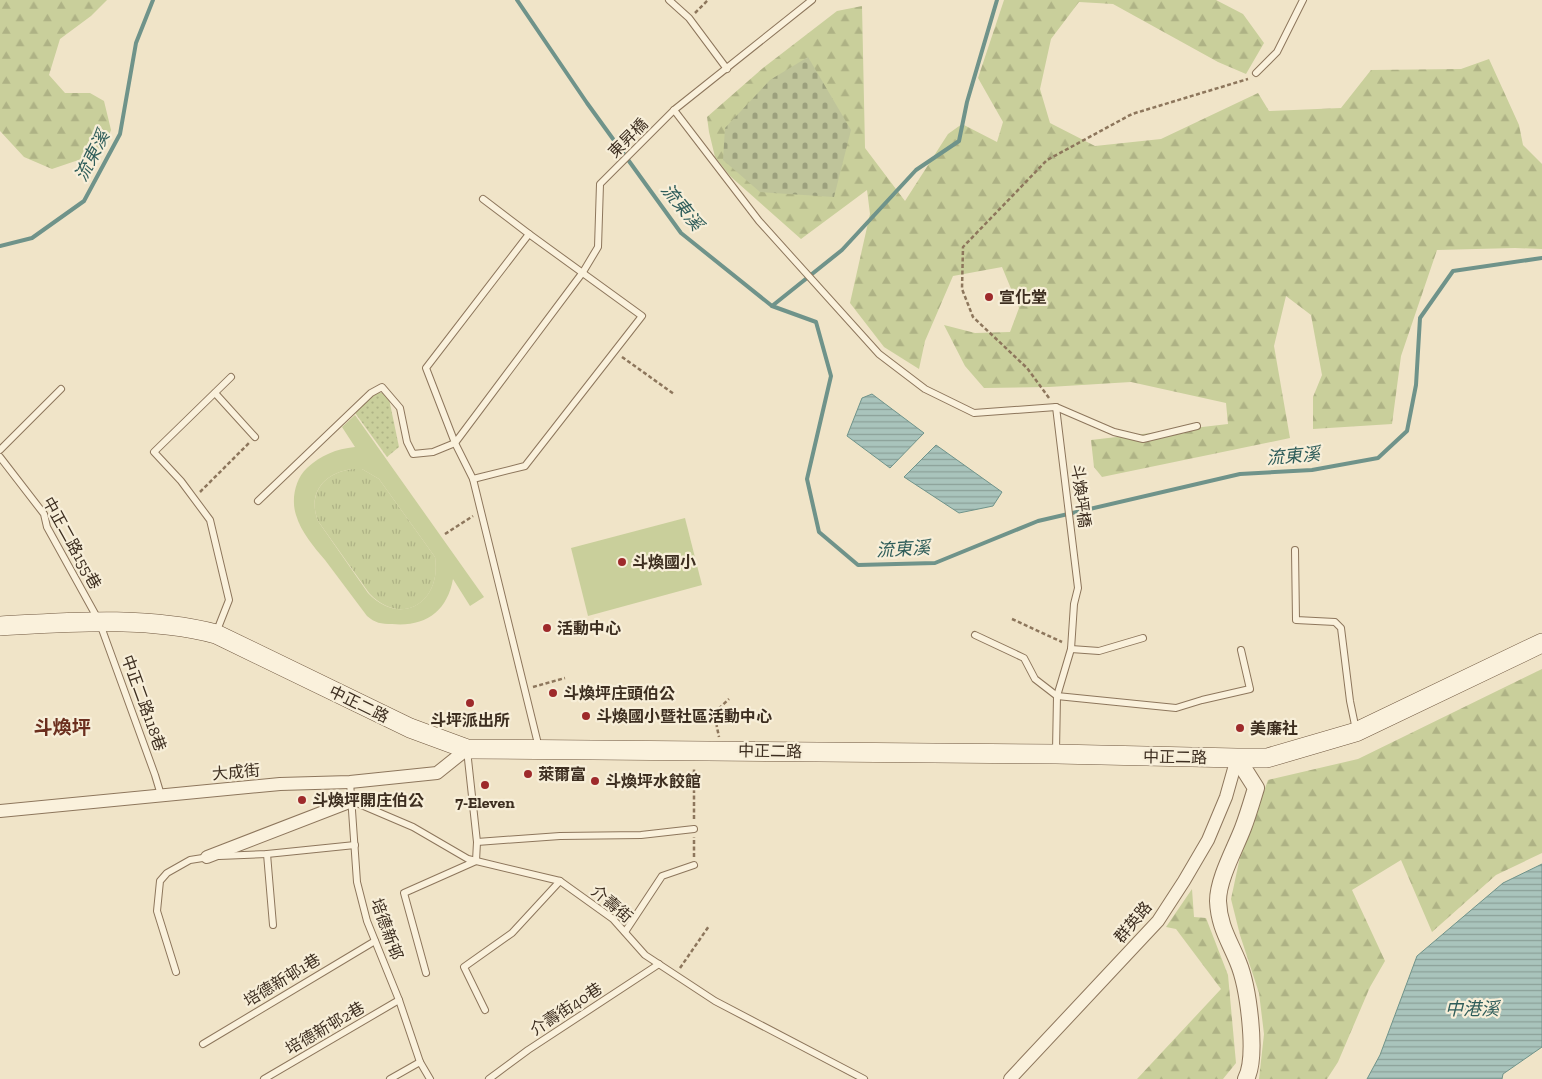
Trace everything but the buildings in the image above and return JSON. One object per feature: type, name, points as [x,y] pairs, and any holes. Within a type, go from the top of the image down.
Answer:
[{"type":"main road","name":"中正二路","points":[[0,626],[99,621],[197,630],[216,634],[410,728],[467,749],[1056,754],[1237,758],[1267,758],[1356,732],[1542,643]]},
{"type":"street","name":"大成街","points":[[0,811],[280,784],[350,782],[438,774],[467,749]]},
{"type":"street","name":"群英路","points":[[1010,1079],[1158,921],[1208,840],[1226,798],[1237,758]]},
{"type":"street","points":[[1237,758],[1256,788],[1244,826],[1223,878],[1218,899],[1222,928],[1239,964],[1248,1004],[1251,1058],[1246,1079]]},
{"type":"street","points":[[207,857],[352,801]]},
{"type":"lane","points":[[669,0],[689,18],[727,68]]},
{"type":"lane","name":"東昇橋","points":[[583,272],[598,247],[600,184],[674,110],[812,0]]},
{"type":"lane","points":[[1256,73],[1277,52],[1303,0]]},
{"type":"lane","points":[[674,110],[759,221],[879,354],[925,389],[974,413],[1056,407],[1114,432],[1143,439],[1197,426]]},
{"type":"lane","points":[[473,479],[525,466],[642,316],[528,234],[483,199]]},
{"type":"lane","points":[[528,234],[426,368],[455,444],[473,479],[539,749]]},
{"type":"lane","points":[[258,501],[371,393],[382,387],[400,408],[407,442],[413,454],[433,452],[455,444],[583,272]]},
{"type":"lane","points":[[216,634],[229,600],[210,520],[194,498],[154,452],[231,377]]},
{"type":"lane","points":[[0,450],[62,389]]},
{"type":"lane","points":[[215,393],[255,437]]},
{"type":"lane","name":"斗煥坪橋","points":[[1056,407],[1078,588],[1074,604],[1071,649],[1057,696],[1056,754]]},
{"type":"lane","name":"中正二路155巷","points":[[0,456],[44,514],[47,527],[99,621]]},
{"type":"lane","points":[[1295,550],[1296,620],[1334,622],[1341,628],[1350,702],[1356,732]]},
{"type":"lane","name":"中正二路118巷","points":[[99,621],[161,795]]},
{"type":"lane","points":[[975,635],[1024,658],[1035,679],[1057,696],[1176,708],[1250,689],[1241,650]]},
{"type":"lane","points":[[1071,649],[1099,651],[1143,638]]},
{"type":"lane","points":[[426,973],[404,893],[476,861],[477,842],[467,749]]},
{"type":"lane","name":"培德新邨","points":[[350,782],[357,882],[367,921],[399,1000],[420,1062],[430,1079]]},
{"type":"lane","name":"介壽街","points":[[352,801],[413,827],[468,858],[560,881],[613,919],[645,955],[715,1001],[864,1079]]},
{"type":"lane","points":[[477,842],[560,836],[641,836],[694,829]]},
{"type":"lane","points":[[176,972],[157,912],[160,881],[167,873],[190,860],[207,857],[267,854],[354,845]]},
{"type":"lane","points":[[267,854],[273,925]]},
{"type":"lane","points":[[624,932],[662,876],[694,865]]},
{"type":"lane","points":[[485,1010],[464,967],[512,933],[560,881]]},
{"type":"lane","name":"培德新邨1巷","points":[[203,1044],[375,941]]},
{"type":"lane","name":"介壽街40巷","points":[[489,1079],[528,1050],[659,964]]},
{"type":"lane","name":"培德新邨2巷","points":[[264,1079],[399,1000]]},
{"type":"lane","points":[[390,1079],[420,1062]]},
{"type":"path","points":[[689,18],[708,0]]},
{"type":"path","points":[[1056,407],[1027,368],[973,317],[962,289],[963,247],[1047,160],[1132,114],[1247,80],[1256,73]]},
{"type":"path","points":[[615,352],[674,394]]},
{"type":"path","points":[[194,498],[255,437]]},
{"type":"path","points":[[445,534],[472,517]]},
{"type":"path","points":[[1012,618],[1065,643],[1071,649]]},
{"type":"path","points":[[524,689],[565,678]]},
{"type":"path","points":[[714,713],[729,699]]},
{"type":"path","points":[[692,710],[714,713]]},
{"type":"path","points":[[714,713],[719,735],[720,751]]},
{"type":"path","points":[[694,751],[694,865]]},
{"type":"path","points":[[676,975],[710,926]]},
{"type":"green space","points":[[0,0],[107,0],[91,16],[60,39],[49,75],[65,93],[90,93],[104,101],[111,130],[102,152],[52,169],[24,157],[0,131]]},
{"type":"green space","points":[[1004,0],[1216,0],[1243,14],[1264,43],[1246,74],[1218,62],[1113,4],[1079,2],[1051,39],[1040,89],[1050,123],[1095,146],[1161,139],[1258,93],[1269,111],[1341,108],[1371,70],[1461,69],[1489,59],[1519,125],[1523,145],[1542,164],[1542,249],[1437,250],[1401,356],[1392,424],[1313,429],[1313,397],[1322,375],[1311,315],[1286,296],[1274,346],[1290,438],[1102,477],[1094,467],[1091,440],[1228,424],[1226,403],[1131,382],[1049,387],[984,388],[965,366],[944,325],[975,333],[1010,332],[1019,308],[1002,267],[953,276],[925,341],[919,369],[884,347],[850,303],[870,214],[867,190],[801,239],[730,176],[715,157],[709,132],[707,117],[763,68],[837,11],[862,6],[865,148],[905,201],[948,134],[962,124],[997,142],[1003,122],[978,78]]},
{"type":"green space","points":[[808,57],[851,130],[834,197],[760,192],[723,160],[725,128],[770,80]]},
{"type":"green space","points":[[377,392],[388,394],[399,447],[387,457],[353,410]]},
{"type":"green space","points":[[355,415],[484,597],[470,606],[453,579],[450,591],[440,609],[424,620],[415,623],[385,624],[376,622],[367,616],[308,539],[298,521],[294,503],[297,484],[307,468],[329,453],[355,447],[342,427]],"holes":[[[362,469],[379,479],[435,557],[435,573],[432,587],[426,597],[417,605],[406,609],[393,608],[381,603],[368,593],[318,521],[315,502],[320,486],[333,475],[342,471]]]},
{"type":"green space","points":[[352,469],[362,469],[379,479],[435,557],[435,573],[432,587],[426,597],[417,605],[406,609],[394,608],[381,603],[369,593],[318,521],[315,502],[320,486],[333,475]]},
{"type":"green space","points":[[685,518],[702,585],[588,616],[571,548]]},
{"type":"green space","points":[[1542,669],[1542,853],[1496,875],[1432,932],[1401,860],[1352,890],[1385,961],[1370,987],[1338,1062],[1327,1079],[1259,1079],[1264,1034],[1259,993],[1240,935],[1231,899],[1240,857],[1268,780],[1358,759]]},
{"type":"green space","points":[[1192,889],[1194,917],[1206,918],[1228,975],[1236,1063],[1223,1079],[1137,1079],[1221,989],[1176,929],[1166,927]]},
{"type":"water","points":[[872,394],[924,433],[890,468],[847,436],[862,398]]},
{"type":"water","points":[[936,445],[1002,492],[993,506],[959,513],[904,477]]},
{"type":"water","name":"中港溪","points":[[1542,864],[1542,1047],[1503,1074],[1502,1079],[1367,1079],[1380,1055],[1417,956],[1503,883]]},
{"type":"waterway","name":"流東溪","points":[[0,246],[32,238],[84,201],[120,134],[136,43],[153,0]]},
{"type":"waterway","name":"流東溪","points":[[517,0],[587,103],[681,233],[772,306],[816,322],[831,376],[807,479],[819,532],[858,565],[935,563],[1038,521],[1240,474],[1312,470],[1378,458],[1407,431],[1416,385],[1420,318],[1453,271],[1542,258]]},
{"type":"waterway","points":[[772,306],[842,250],[916,170],[959,141],[967,102],[997,0]]},
{"type":"place","name":"宣化堂","points":[[989,297]]},
{"type":"place","name":"斗煥國小","points":[[622,562]]},
{"type":"place","name":"活動中心","points":[[547,628]]},
{"type":"place","name":"斗煥坪庄頭伯公","points":[[553,693]]},
{"type":"place","name":"斗坪派出所","points":[[470,703]]},
{"type":"place","name":"斗煥國小暨社區活動中心","points":[[586,716]]},
{"type":"place","name":"美廉社","points":[[1240,728]]},
{"type":"place","name":"萊爾富","points":[[528,774]]},
{"type":"place","name":"斗煥坪水餃館","points":[[595,781]]},
{"type":"place","name":"7-Eleven","points":[[485,785]]},
{"type":"place","name":"斗煥坪開庄伯公","points":[[302,800]]},
{"type":"district","name":"斗煥坪","points":[[62,727]]}]
